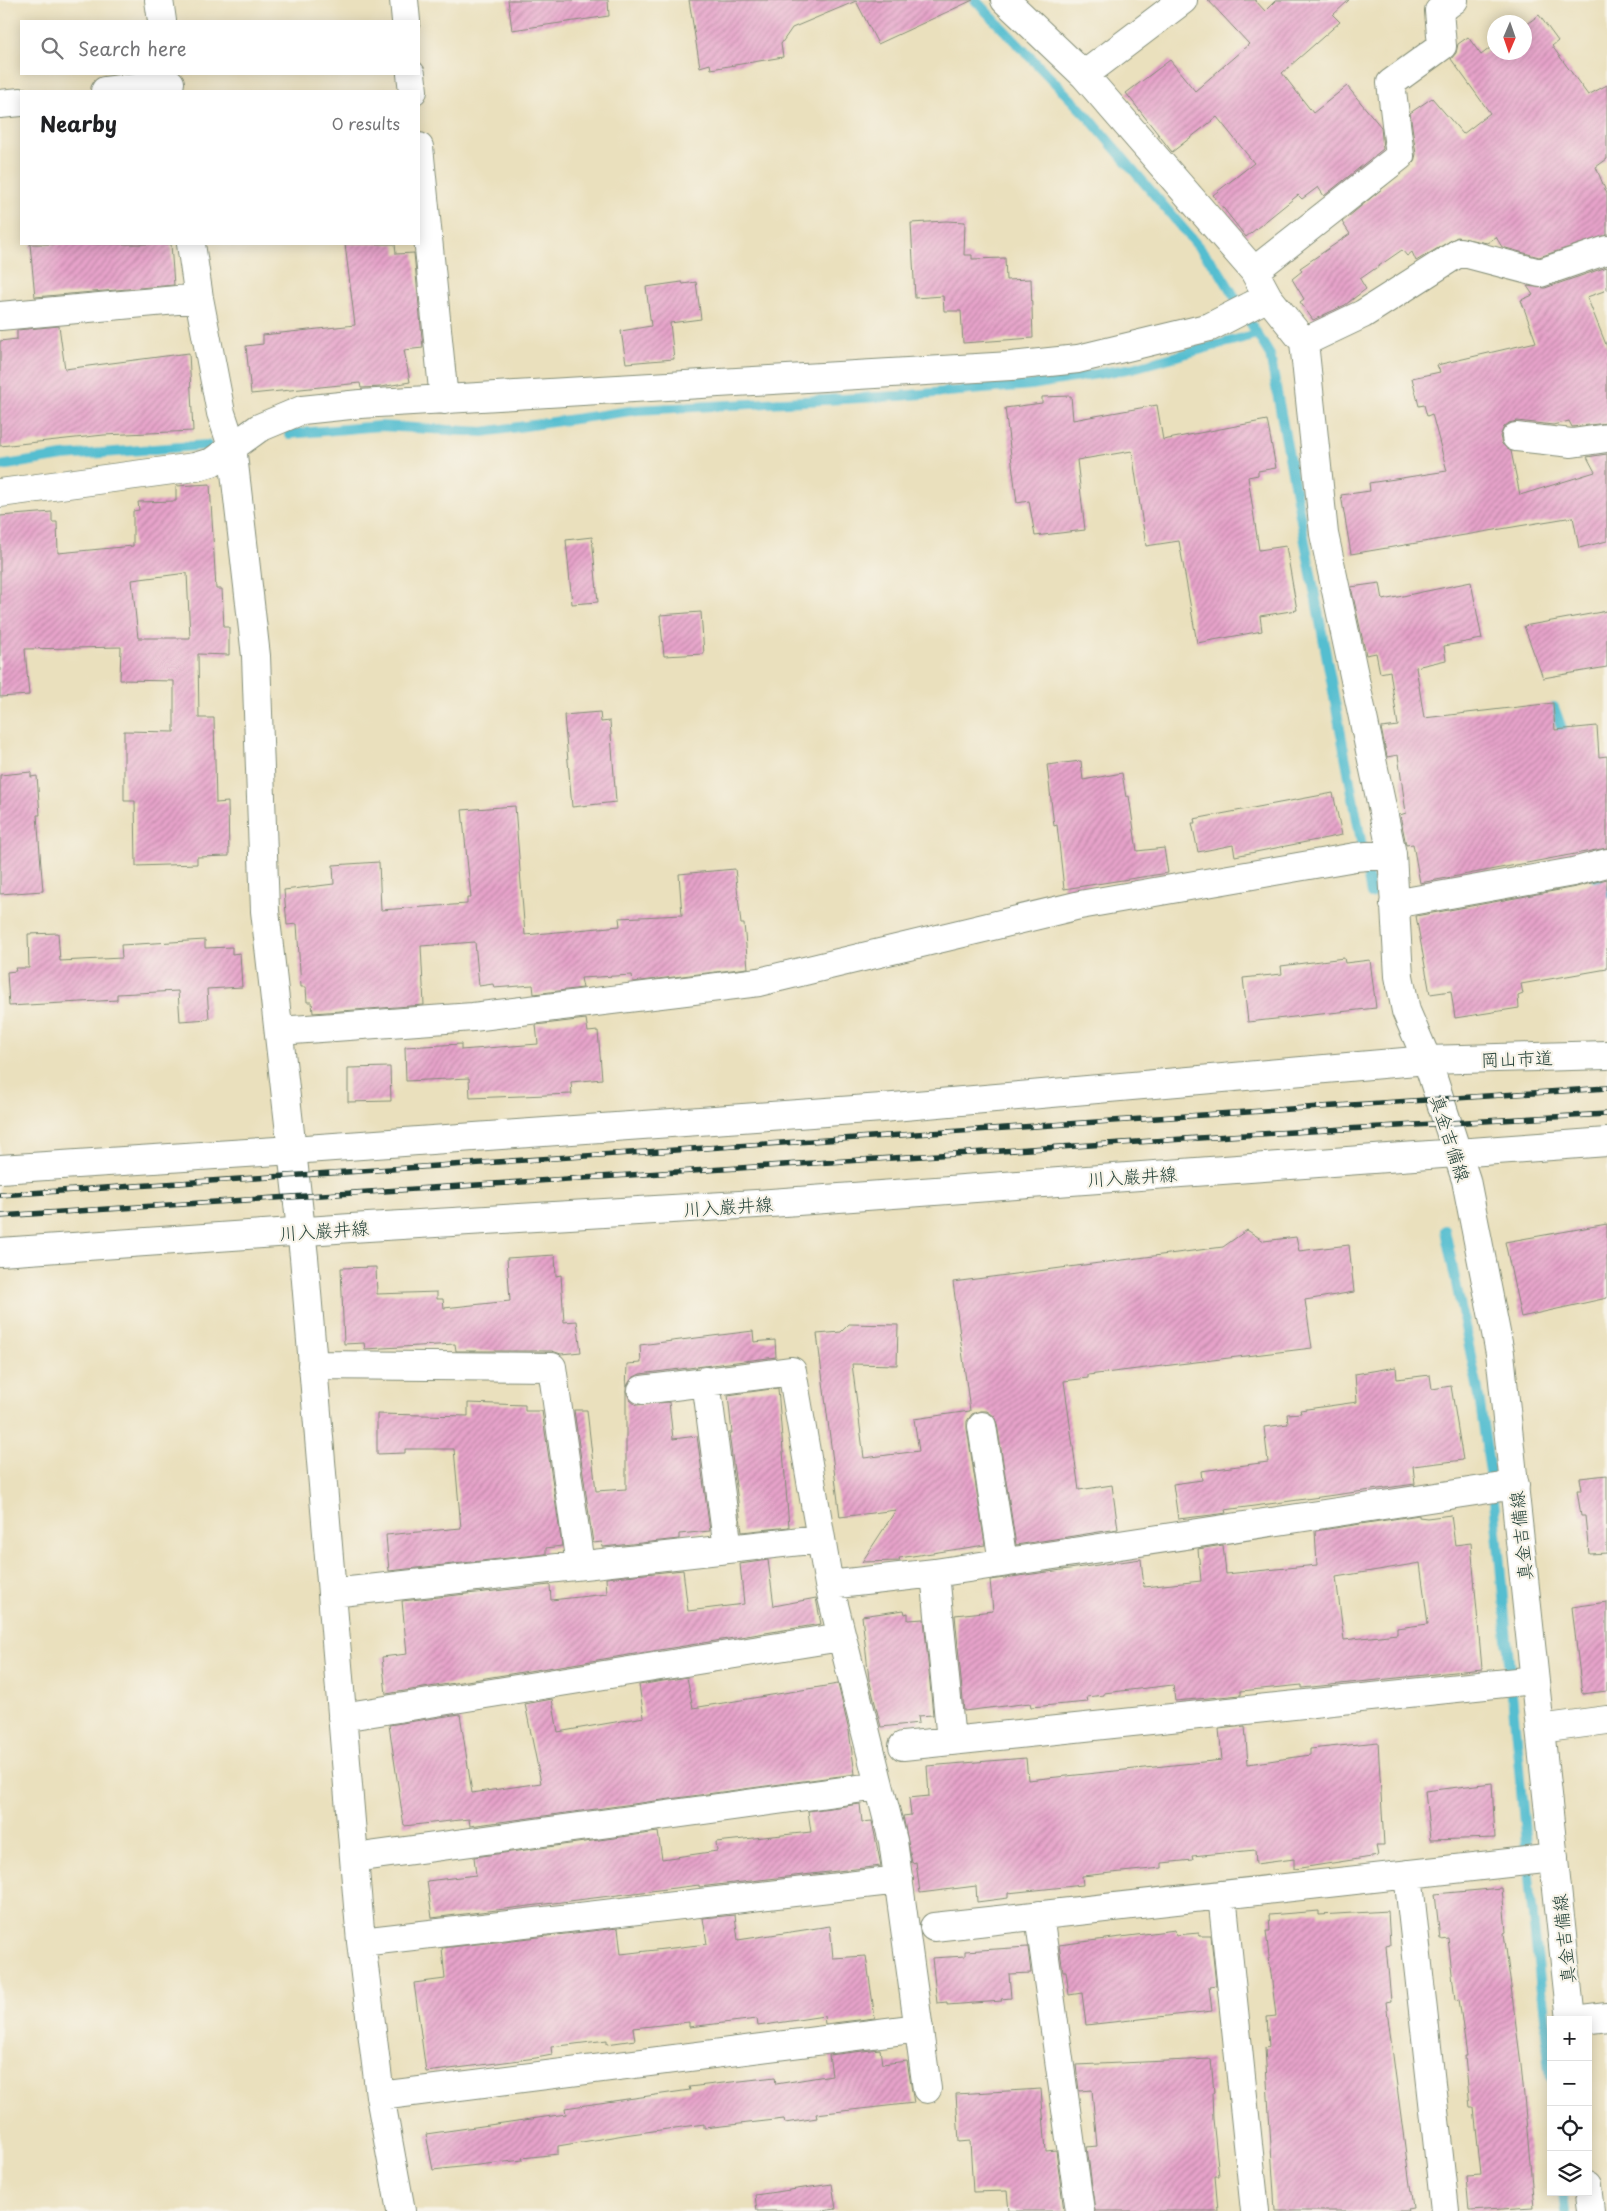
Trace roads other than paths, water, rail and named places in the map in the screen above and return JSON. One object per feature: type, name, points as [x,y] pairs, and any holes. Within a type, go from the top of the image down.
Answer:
[{"type":"street","points":[[159,0],[162,20]]},
{"type":"street","points":[[404,0],[406,20]]},
{"type":"street","points":[[1004,0],[1084,75],[1254,271],[1268,297],[1304,342],[1363,314],[1460,252],[1540,273],[1607,250]]},
{"type":"street","points":[[1084,75],[1182,0]]},
{"type":"street","points":[[1254,271],[1400,156],[1391,83],[1442,46],[1439,11],[1454,0]]},
{"type":"street","points":[[411,75],[413,90]]},
{"type":"street","points":[[113,90],[170,83]]},
{"type":"street","points":[[0,104],[20,102]]},
{"type":"street","points":[[420,157],[444,400]]},
{"type":"street","points":[[191,245],[199,298],[221,412],[232,446],[256,656],[265,911],[302,1232],[361,1942],[380,2096],[401,2211]]},
{"type":"street","points":[[0,493],[194,467],[212,462],[259,428],[302,410],[360,404],[1011,366],[1078,359],[1210,327],[1268,297]]},
{"type":"street","points":[[0,316],[199,298]]},
{"type":"street","name":"真金吉備線","points":[[1304,342],[1324,534],[1376,855],[1394,904],[1399,976],[1406,1011],[1426,1060],[1466,1180],[1500,1353],[1498,1488],[1528,1681],[1540,1728],[1546,1859],[1570,2016]]},
{"type":"street","points":[[1516,437],[1572,443],[1607,438]]},
{"type":"street","points":[[279,1031],[473,1017],[759,982],[1080,905],[1376,855]]},
{"type":"street","points":[[1394,904],[1596,866]]},
{"type":"street","name":"岡山市道","points":[[1426,1060],[1607,1055]]},
{"type":"street","points":[[0,1169],[882,1108],[1426,1060]]},
{"type":"street","points":[[1456,1152],[1607,1142]]},
{"type":"street","name":"川入巌井線","points":[[0,1252],[757,1204],[1456,1152]]},
{"type":"street","points":[[312,1365],[552,1367],[580,1565]]},
{"type":"street","points":[[642,1390],[792,1370],[828,1585],[893,1841],[927,2090]]},
{"type":"street","points":[[706,1381],[728,1550]]},
{"type":"street","points":[[982,1426],[1003,1562]]},
{"type":"street","points":[[828,1585],[935,1573],[1498,1488]]},
{"type":"street","points":[[332,1593],[819,1539]]},
{"type":"street","points":[[935,1573],[951,1741]]},
{"type":"street","points":[[342,1717],[841,1637]]},
{"type":"street","points":[[902,1746],[1528,1681]]},
{"type":"street","points":[[1540,1728],[1607,1720]]},
{"type":"street","points":[[354,1858],[879,1786]]},
{"type":"street","points":[[934,1927],[1546,1859]]},
{"type":"street","points":[[1408,1874],[1445,2211]]},
{"type":"street","points":[[361,1942],[899,1880]]},
{"type":"street","points":[[1222,1895],[1255,2211]]},
{"type":"street","points":[[1039,1915],[1080,2211]]},
{"type":"street","points":[[1592,2019],[1607,2017]]},
{"type":"street","points":[[380,2096],[919,2028]]},
{"type":"street","points":[[1589,2196],[1591,2211]]},
{"type":"waterway","points":[[975,0],[1089,118],[1219,271],[1270,355],[1371,894]]},
{"type":"waterway","points":[[289,434],[380,426],[483,432],[637,410],[898,396],[1031,385],[1133,368],[1257,334]]},
{"type":"waterway","points":[[0,466],[63,456],[207,445]]},
{"type":"waterway","points":[[1554,707],[1567,742]]},
{"type":"waterway","points":[[1582,840],[1591,868],[1607,892]]},
{"type":"waterway","points":[[1445,1230],[1478,1390],[1494,1500],[1532,1909],[1549,2061]]},
{"type":"waterway","points":[[1563,2196],[1565,2211]]},
{"type":"railway","points":[[0,1195],[1607,1088]]},
{"type":"railway","points":[[0,1216],[1276,1133],[1607,1114]]}]
